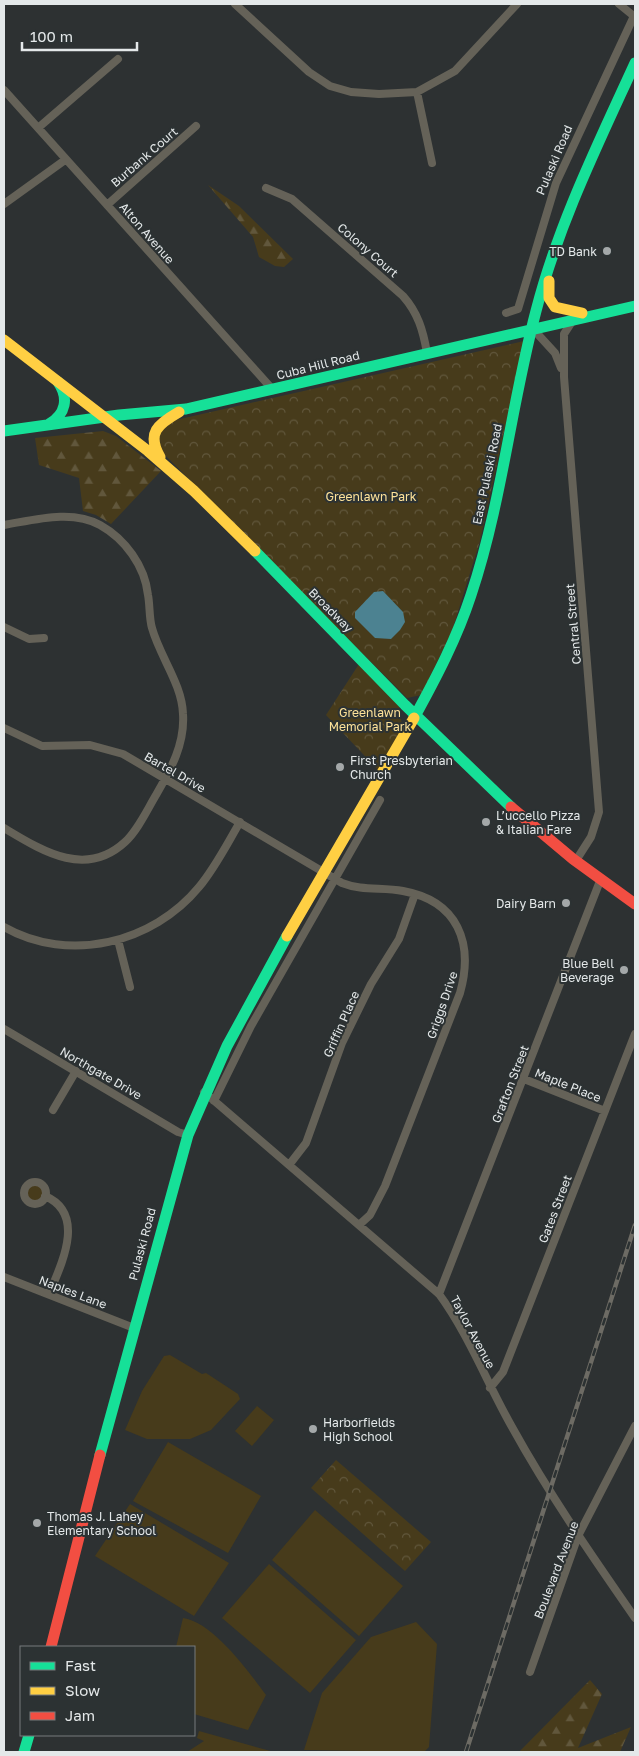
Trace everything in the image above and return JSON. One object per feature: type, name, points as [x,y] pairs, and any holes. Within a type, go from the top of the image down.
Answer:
[{"type":"main road","name":"East Pulaski Road","points":[[323,872],[415,716],[450,649],[478,574],[533,328],[553,254],[583,178],[635,63]]},
{"type":"main road","points":[[553,254],[548,287],[549,297],[554,307],[564,312],[593,315]]},
{"type":"main road","name":"Cuba Hill Road","points":[[4,431],[186,408],[273,390],[533,328],[635,306]]},
{"type":"main road","name":"Broadway","points":[[4,340],[106,417],[194,490],[415,716],[519,814],[574,862],[635,904]]},
{"type":"main road","points":[[46,425],[58,418],[65,407],[64,391],[53,376]]},
{"type":"main road","points":[[170,470],[156,451],[153,436],[164,420],[186,408]]},
{"type":"main road","name":"Pulaski Road","points":[[51,1646],[134,1328],[188,1135],[222,1052],[323,872]]},
{"type":"main road","points":[[24,1752],[29,1736]]},
{"type":"street","points":[[235,4],[309,72],[330,86],[351,92],[379,94],[417,92],[456,71],[517,4]]},
{"type":"street","points":[[619,4],[635,16]]},
{"type":"street","name":"Pulaski Road","points":[[506,313],[518,309],[556,183],[635,16]]},
{"type":"street","points":[[38,128],[118,59]]},
{"type":"street","name":"Alton Avenue","points":[[4,90],[273,390]]},
{"type":"street","points":[[417,92],[432,163]]},
{"type":"street","name":"Burbank Court","points":[[107,205],[196,126]]},
{"type":"street","points":[[4,204],[65,160]]},
{"type":"street","name":"Colony Court","points":[[266,188],[292,199],[403,296],[414,308],[420,322],[427,353]]},
{"type":"street","name":"Central Street","points":[[574,319],[564,334],[564,377],[599,801],[599,812],[591,837],[574,862]]},
{"type":"street","name":"Central Street","points":[[533,328],[555,353],[560,362],[564,377]]},
{"type":"street","points":[[4,525],[42,519],[82,518],[100,525],[132,553],[143,573],[148,592],[151,626],[181,698],[183,710],[179,751],[165,779],[125,842],[102,855],[86,860],[67,860],[50,854],[4,828]]},
{"type":"street","points":[[4,627],[29,639],[44,638]]},
{"type":"street","name":"Bartel Drive","points":[[4,728],[42,746],[90,745],[123,754],[323,872]]},
{"type":"street","points":[[214,1101],[251,1026],[380,800]]},
{"type":"street","points":[[4,927],[26,938],[68,946],[93,945],[118,940],[156,925],[188,900],[212,870],[240,822]]},
{"type":"street","name":"Griggs Drive","points":[[323,872],[361,889],[389,890],[414,894],[433,901],[447,912],[460,930],[465,948],[466,972],[385,1186],[370,1215],[359,1225]]},
{"type":"street","name":"Grafton Street","points":[[439,1294],[600,881]]},
{"type":"street","name":"Griffin Place","points":[[289,1164],[306,1142],[342,1043],[371,984],[399,939],[414,894]]},
{"type":"street","points":[[118,940],[130,987]]},
{"type":"street","name":"Northgate Drive","points":[[4,1029],[178,1132],[188,1135]]},
{"type":"street","name":"Gates Street","points":[[490,1388],[503,1372],[635,1034]]},
{"type":"street","points":[[53,1110],[76,1071]]},
{"type":"street","name":"Maple Place","points":[[524,1079],[605,1111]]},
{"type":"street","name":"Taylor Avenue","points":[[204,1092],[439,1294],[452,1311],[490,1388],[544,1483],[635,1618]]},
{"type":"street","points":[[45,1196],[54,1200],[66,1216],[68,1233],[66,1252],[48,1294]]},
{"type":"street","name":"Naples Lane","points":[[4,1277],[134,1328]]},
{"type":"street","name":"Boulevard Avenue","points":[[530,1672],[578,1536],[635,1426]]},
{"type":"green space","points":[[208,185],[239,206],[293,259],[284,267],[275,266],[259,257],[253,237]]},
{"type":"green space","name":"Greenlawn Park","points":[[524,341],[480,541],[452,631],[421,695],[407,698],[159,449],[156,434],[167,422]]},
{"type":"green space","points":[[103,431],[116,436],[161,471],[111,524],[96,515],[83,511],[79,478],[39,465],[35,438]]},
{"type":"green space","name":"Greenlawn Memorial Park","points":[[359,664],[399,705],[403,732],[379,771],[326,715]]},
{"type":"green space","points":[[35,1184],[41,1187],[44,1193],[41,1199],[35,1202],[29,1199],[26,1193],[29,1187]]},
{"type":"green space","points":[[170,1355],[202,1374],[206,1373],[238,1394],[240,1399],[211,1430],[190,1439],[147,1439],[125,1430],[142,1391],[164,1356]]},
{"type":"green space","points":[[257,1406],[274,1420],[252,1446],[235,1431]]},
{"type":"green space","points":[[168,1442],[261,1496],[228,1553],[133,1501]]},
{"type":"green space","points":[[336,1460],[431,1542],[405,1571],[311,1488]]},
{"type":"green space","points":[[130,1504],[229,1563],[194,1616],[95,1556]]},
{"type":"green space","points":[[315,1510],[403,1586],[359,1636],[272,1560]]},
{"type":"green space","points":[[269,1564],[356,1640],[310,1693],[222,1618]]},
{"type":"green space","points":[[183,1618],[206,1628],[229,1649],[266,1695],[248,1730],[195,1714],[195,1646],[176,1646]]},
{"type":"green space","points":[[416,1622],[437,1644],[429,1747],[424,1752],[304,1750],[322,1693],[371,1637]]},
{"type":"green space","points":[[590,1680],[602,1694],[578,1748],[631,1727],[620,1752],[519,1752]]},
{"type":"green space","points":[[199,1731],[274,1752],[187,1752],[204,1741],[197,1738]]},
{"type":"water","points":[[383,591],[403,612],[405,622],[391,639],[375,638],[355,618],[355,612],[374,592]]},
{"type":"railway","points":[[466,1752],[635,1225]]},
{"type":"traffic: fast","points":[[414,718],[453,642],[482,560],[499,489],[527,346],[545,279],[567,216],[635,63]]},
{"type":"traffic: fast","points":[[4,431],[119,415],[186,409],[635,306]]},
{"type":"traffic: fast","points":[[49,424],[59,415],[64,405],[64,394],[58,382]]},
{"type":"traffic: fast","points":[[255,551],[405,705],[511,807]]},
{"type":"traffic: fast","points":[[100,1455],[188,1135],[227,1046],[287,936]]},
{"type":"traffic: fast","points":[[24,1752],[29,1736]]},
{"type":"traffic: slow","points":[[549,281],[549,298],[555,307],[582,313]]},
{"type":"traffic: slow","points":[[4,340],[148,451],[194,491],[255,551]]},
{"type":"traffic: slow","points":[[160,457],[154,442],[156,430],[165,421],[179,412]]},
{"type":"traffic: slow","points":[[287,936],[414,718]]},
{"type":"traffic: jam","points":[[511,807],[573,859],[635,904]]},
{"type":"traffic: jam","points":[[51,1646],[100,1455]]},
{"type":"place","name":"TD Bank","points":[[607,251]]},
{"type":"place","name":"First Presbyterian Church","points":[[340,767]]},
{"type":"place","name":"L’uccello Pizza & Italian Fare","points":[[486,822]]},
{"type":"place","name":"Dairy Barn","points":[[566,903]]},
{"type":"place","name":"Blue Bell Beverage","points":[[624,970]]},
{"type":"place","name":"Harborfields High School","points":[[313,1429]]},
{"type":"place","name":"Thomas J. Lahey Elementary School","points":[[37,1523]]}]
